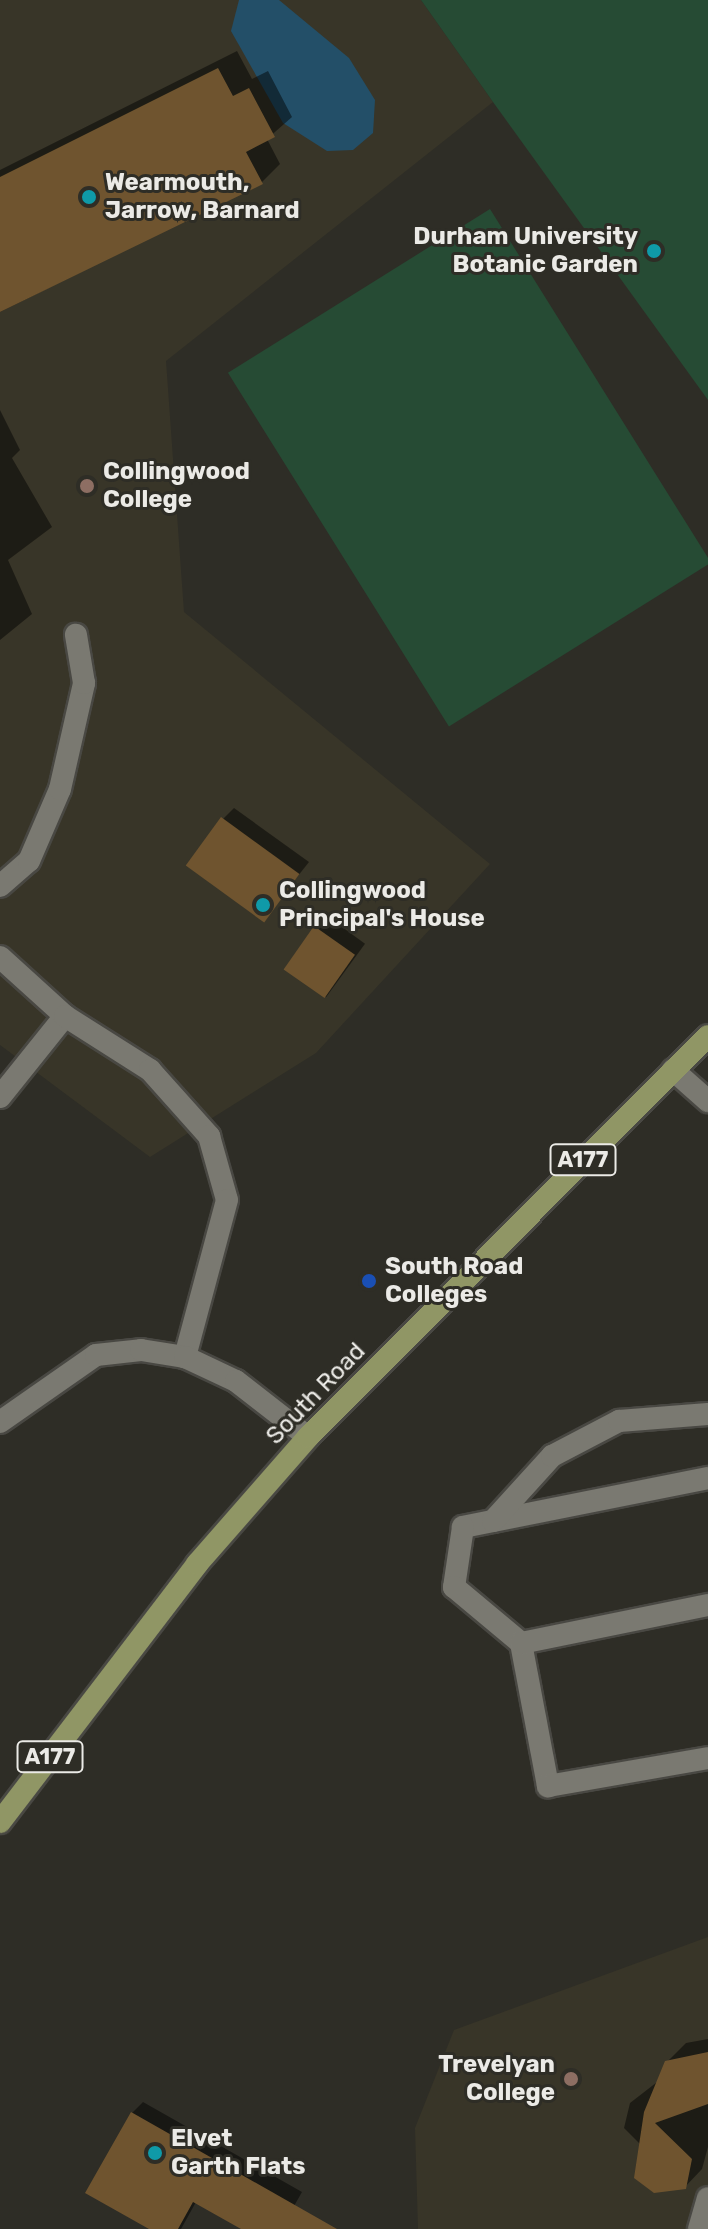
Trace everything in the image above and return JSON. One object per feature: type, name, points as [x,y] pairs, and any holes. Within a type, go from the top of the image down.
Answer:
[{"type":"main road","name":"South Road","points":[[0,1822],[197,1564],[308,1437],[708,1036]]},
{"type":"street","points":[[0,886],[29,861],[77,732],[84,683],[76,635]]},
{"type":"street","points":[[0,957],[65,1016],[150,1070],[180,1098],[209,1136],[220,1165],[227,1200],[222,1235],[185,1357]]},
{"type":"street","points":[[0,1097],[65,1016]]},
{"type":"street","points":[[673,1070],[708,1101]]},
{"type":"street","points":[[0,1422],[96,1355],[141,1350],[185,1357],[236,1381],[308,1437]]},
{"type":"street","points":[[493,1521],[552,1456],[619,1421],[708,1414]]},
{"type":"street","points":[[708,1478],[463,1527],[454,1587],[521,1643],[548,1786],[708,1758]]},
{"type":"street","points":[[521,1643],[708,1605]]},
{"type":"street","points":[[699,2229],[708,2198]]},
{"type":"shaded area","name":"Collingwood College","points":[[0,0],[421,0],[493,102],[166,361],[184,612],[490,864],[316,1053],[150,1157],[0,1045]]},
{"type":"shaded area","name":"Trevelyan College","points":[[708,1937],[708,2229],[418,2229],[415,2128],[454,2030]]},
{"type":"green space","name":"Durham University Botanic Garden","points":[[421,0],[708,0],[708,400],[493,102]]},
{"type":"green space","points":[[490,209],[708,558],[708,564],[449,726],[228,373]]},
{"type":"water","points":[[239,0],[279,0],[349,58],[375,100],[373,133],[353,150],[327,151],[283,123],[231,31]]},
{"type":"building","name":"Wearmouth, Jarrow, Barnard","points":[[218,68],[233,96],[249,88],[275,137],[246,152],[263,184],[0,312],[0,177]]},
{"type":"building","points":[[221,817],[299,874],[264,923],[186,866]]},
{"type":"building","points":[[314,926],[355,955],[325,998],[284,969]]},
{"type":"building","points":[[708,2052],[708,2104],[655,2123],[692,2159],[686,2189],[654,2193],[634,2178],[644,2112],[665,2061]]},
{"type":"building","name":"Elvet Garth Flats","points":[[131,2112],[337,2229],[241,2229],[193,2202],[178,2229],[149,2229],[85,2193]]},
{"type":"place","name":"Wearmouth, Jarrow, Barnard","points":[[89,197]]},
{"type":"place","name":"Durham University Botanic Garden","points":[[654,251]]},
{"type":"place","name":"Collingwood College","points":[[87,486]]},
{"type":"place","name":"Collingwood Principal's House","points":[[263,905]]},
{"type":"place","name":"South Road Colleges","points":[[369,1281]]},
{"type":"place","name":"Trevelyan College","points":[[571,2079]]},
{"type":"place","name":"Elvet Garth Flats","points":[[155,2153]]}]
